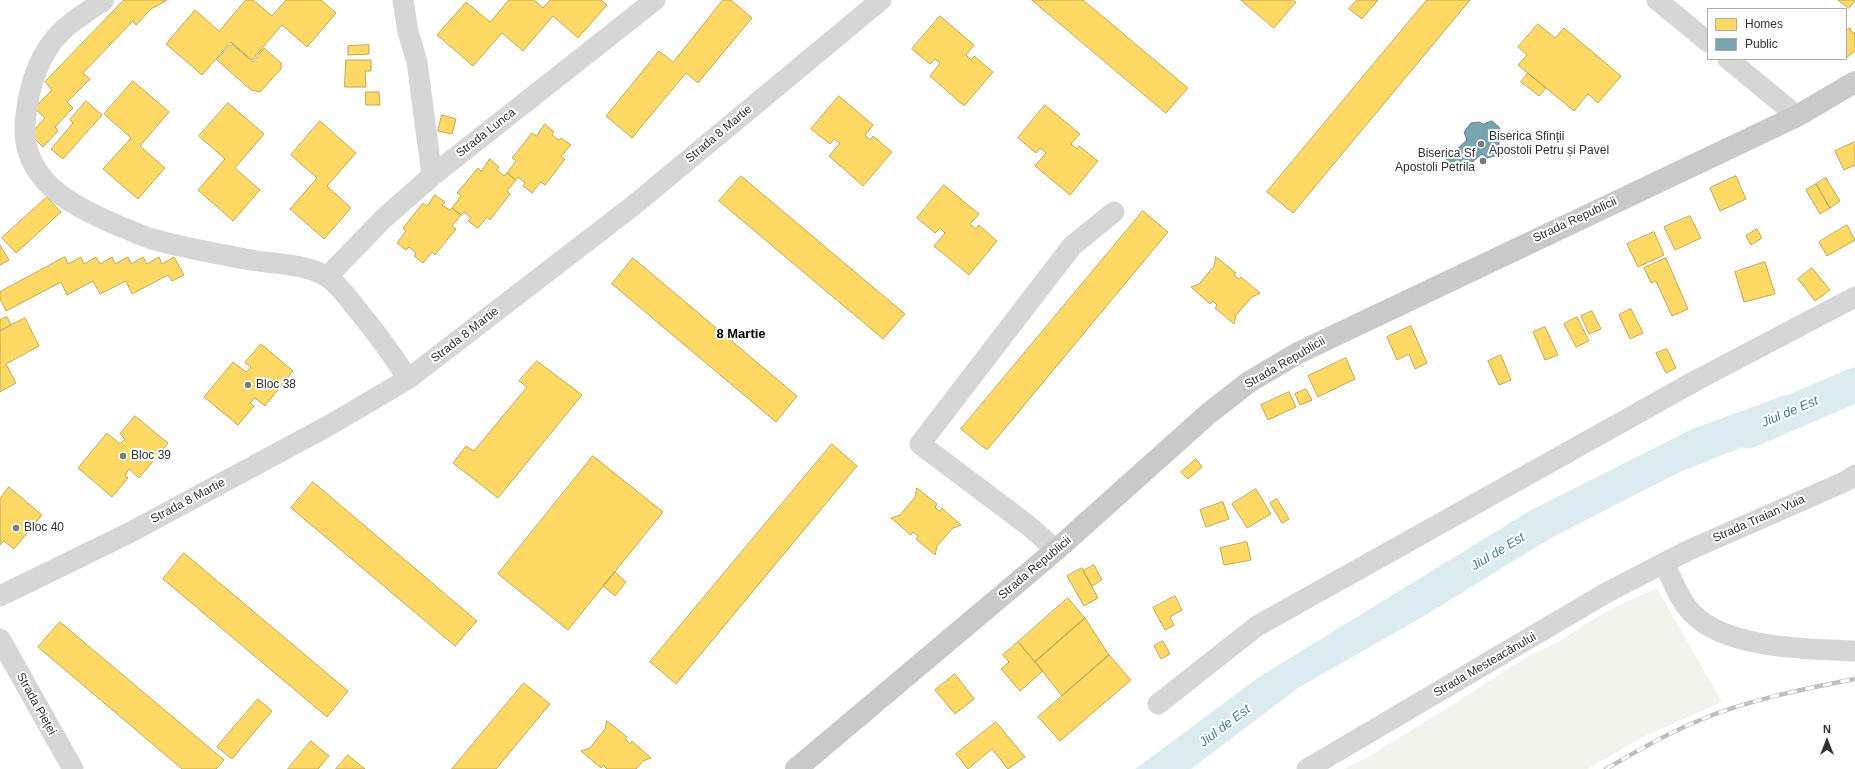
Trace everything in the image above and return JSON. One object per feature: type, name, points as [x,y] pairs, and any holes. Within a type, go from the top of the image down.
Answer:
[{"type":"main road","name":"Strada Republicii","points":[[796,769],[1056,550],[1208,414],[1249,382],[1298,352],[1797,116],[1855,82]]},
{"type":"street","points":[[104,0],[62,31],[42,57],[27,105],[26,144],[42,177],[55,192],[69,202],[91,214],[151,239],[250,259],[304,268],[327,277],[346,296],[387,347],[408,379]]},
{"type":"street","points":[[403,0],[408,32],[417,62],[432,176]]},
{"type":"street","name":"Strada Lunca","points":[[327,277],[384,219],[432,176],[655,0]]},
{"type":"street","name":"Strada 8 Martie","points":[[0,596],[130,533],[328,426],[408,379],[634,205],[881,0]]},
{"type":"street","points":[[1657,0],[1707,41]]},
{"type":"street","points":[[1729,60],[1797,116]]},
{"type":"street","points":[[1056,550],[1029,526],[920,444],[1072,246],[1114,212]]},
{"type":"street","points":[[1158,704],[1257,626],[1697,380],[1855,297]]},
{"type":"street","name":"Strada Traian Vuia","points":[[1664,563],[1855,475]]},
{"type":"street","points":[[1664,563],[1680,595],[1692,614],[1718,632],[1751,641],[1791,648],[1855,652]]},
{"type":"street","name":"Strada Mesteacănului","points":[[1307,769],[1606,593],[1664,563]]},
{"type":"street","name":"Strada Pieței","points":[[0,639],[73,769]]},
{"type":"shaded area","points":[[1657,588],[1722,702],[1643,737],[1588,769],[1343,769],[1366,758],[1530,655],[1558,642],[1617,606]]},
{"type":"water","points":[[1785,395],[1798,425],[1680,472],[1551,538],[1424,616],[1298,688],[1191,769],[1135,769],[1259,677],[1531,510],[1692,429]]},
{"type":"building: Homes","points":[[124,0],[167,0],[151,9],[136,25],[133,21],[83,73],[90,79],[67,102],[73,108],[55,127],[58,131],[43,147],[30,134],[45,118],[34,108],[52,90],[45,82]]},
{"type":"building: Homes","points":[[246,0],[253,0],[272,16],[286,0],[321,0],[336,13],[307,47],[282,25],[252,60],[231,42],[202,75],[166,44],[195,10],[219,31]]},
{"type":"building: Homes","points":[[509,0],[534,0],[543,8],[550,0],[601,0],[607,5],[578,38],[553,16],[523,51],[502,33],[473,66],[437,35],[466,2],[490,22]]},
{"type":"building: Homes","points":[[723,0],[731,0],[752,18],[698,83],[686,73],[632,138],[606,116],[659,51],[673,62]]},
{"type":"building: Homes","points":[[1032,0],[1083,0],[1188,88],[1166,113]]},
{"type":"building: Homes","points":[[1241,0],[1293,0],[1296,2],[1274,28]]},
{"type":"building: Homes","points":[[1357,0],[1378,0],[1362,19],[1349,9]]},
{"type":"building: Homes","points":[[1427,0],[1470,0],[1293,213],[1267,192]]},
{"type":"building: Homes","points":[[1838,0],[1855,0],[1855,1],[1849,8]]},
{"type":"building: Homes","points":[[940,16],[974,45],[966,55],[971,60],[974,56],[993,72],[964,106],[930,76],[940,63],[935,59],[930,64],[912,49]]},
{"type":"building: Homes","points":[[1538,24],[1555,38],[1564,28],[1621,76],[1598,103],[1588,94],[1574,111],[1518,65],[1527,55],[1518,47]]},
{"type":"building: Homes","points":[[1850,28],[1853,34],[1855,32],[1855,51],[1847,57],[1847,30]]},
{"type":"building: Homes","points":[[232,44],[253,62],[264,48],[281,63],[281,69],[260,92],[251,90],[217,60]]},
{"type":"building: Homes","points":[[369,45],[369,54],[348,55],[348,46]]},
{"type":"building: Homes","points":[[346,60],[371,60],[371,71],[365,71],[366,87],[345,87]]},
{"type":"building: Homes","points":[[1528,73],[1546,88],[1539,96],[1521,82]]},
{"type":"building: Homes","points":[[133,81],[169,112],[140,146],[165,168],[138,199],[103,169],[131,138],[104,114]]},
{"type":"building: Homes","points":[[366,92],[379,92],[380,105],[366,105]]},
{"type":"building: Homes","points":[[839,96],[873,125],[865,135],[870,140],[873,136],[892,152],[863,186],[829,156],[840,143],[834,139],[830,144],[811,129]]},
{"type":"building: Homes","points":[[86,101],[102,115],[63,159],[51,149],[73,123],[70,120]]},
{"type":"building: Homes","points":[[228,103],[264,134],[235,168],[260,190],[233,221],[198,190],[225,159],[199,136]]},
{"type":"building: Homes","points":[[1045,105],[1080,134],[1071,144],[1077,149],[1079,146],[1098,161],[1070,195],[1035,166],[1046,153],[1040,148],[1036,153],[1018,138]]},
{"type":"building: Homes","points":[[442,115],[456,119],[452,134],[438,131]]},
{"type":"building: Homes","points":[[320,121],[356,153],[327,186],[351,208],[324,239],[290,209],[317,178],[291,155]]},
{"type":"building: Homes","points":[[545,124],[554,132],[552,135],[559,140],[561,138],[571,145],[561,156],[565,159],[545,185],[541,182],[532,193],[523,186],[525,183],[518,177],[516,180],[507,173],[516,161],[512,158],[532,133],[536,136]]},
{"type":"building: Homes","points":[[1855,142],[1855,165],[1844,170],[1835,151]]},
{"type":"building: Homes","points":[[490,159],[499,167],[497,170],[504,176],[507,173],[516,180],[507,191],[510,194],[490,220],[487,217],[478,228],[468,221],[471,218],[464,212],[461,215],[452,208],[461,196],[457,193],[478,168],[481,171]]},
{"type":"building: Homes","points":[[741,176],[905,314],[883,339],[719,201]]},
{"type":"building: Homes","points":[[1736,176],[1746,199],[1720,211],[1710,188]]},
{"type":"building: Homes","points":[[1826,178],[1840,201],[1830,208],[1816,184]]},
{"type":"building: Homes","points":[[1816,184],[1830,208],[1820,214],[1806,190]]},
{"type":"building: Homes","points":[[944,185],[979,214],[970,224],[976,229],[979,225],[997,241],[969,275],[934,246],[945,233],[940,228],[935,233],[917,218]]},
{"type":"building: Homes","points":[[435,195],[445,202],[442,205],[450,210],[452,208],[461,215],[452,226],[456,229],[435,255],[432,252],[423,263],[414,256],[416,253],[409,247],[406,250],[397,243],[406,231],[403,228],[423,203],[427,206]]},
{"type":"building: Homes","points":[[47,197],[61,212],[16,253],[2,238]]},
{"type":"building: Homes","points":[[1143,211],[1168,232],[987,450],[961,429]]},
{"type":"building: Homes","points":[[1690,216],[1701,238],[1675,250],[1664,227]]},
{"type":"building: Homes","points":[[1847,225],[1855,240],[1827,256],[1819,242]]},
{"type":"building: Homes","points":[[1757,229],[1762,238],[1751,245],[1746,236]]},
{"type":"building: Homes","points":[[1654,232],[1664,255],[1638,267],[1627,244]]},
{"type":"building: Homes","points":[[0,245],[9,260],[0,265]]},
{"type":"building: Homes","points":[[65,257],[68,264],[81,257],[84,264],[96,257],[100,264],[112,257],[115,264],[128,257],[131,264],[143,257],[147,264],[159,257],[162,264],[174,257],[184,275],[172,281],[168,275],[132,294],[126,281],[100,294],[93,281],[67,295],[61,282],[6,311],[0,299],[0,292]]},
{"type":"building: Homes","points":[[1216,257],[1236,273],[1234,275],[1239,279],[1241,277],[1260,293],[1252,297],[1236,315],[1234,324],[1215,308],[1217,305],[1215,303],[1212,301],[1210,304],[1191,287],[1199,284],[1214,266]]},
{"type":"building: Homes","points":[[633,258],[797,396],[776,422],[612,284]]},
{"type":"building: Homes","points":[[1666,258],[1688,309],[1672,316],[1656,281],[1651,283],[1644,268]]},
{"type":"building: Homes","points":[[1765,262],[1775,294],[1744,302],[1735,272]]},
{"type":"building: Homes","points":[[1812,268],[1830,290],[1815,301],[1798,279]]},
{"type":"building: Homes","points":[[1631,309],[1643,333],[1630,339],[1619,315]]},
{"type":"building: Homes","points":[[1592,311],[1601,329],[1589,334],[1581,316]]},
{"type":"building: Homes","points":[[7,317],[11,325],[0,331],[0,320]]},
{"type":"building: Homes","points":[[1577,317],[1589,341],[1576,347],[1564,324]]},
{"type":"building: Homes","points":[[25,318],[39,346],[6,364],[16,383],[0,392],[0,331]]},
{"type":"building: Homes","points":[[1411,326],[1427,363],[1415,369],[1409,354],[1397,360],[1387,337]]},
{"type":"building: Homes","points":[[1545,327],[1558,355],[1545,360],[1533,332]]},
{"type":"building: Homes","name":"Bloc 38","points":[[261,344],[293,371],[265,406],[255,398],[250,403],[254,406],[238,425],[204,397],[233,362],[246,372],[251,367],[245,363]]},
{"type":"building: Homes","points":[[1667,349],[1676,368],[1666,373],[1656,353]]},
{"type":"building: Homes","points":[[1501,355],[1511,380],[1499,385],[1488,361]]},
{"type":"building: Homes","points":[[1346,358],[1355,379],[1318,397],[1308,376]]},
{"type":"building: Homes","points":[[537,361],[582,395],[498,498],[453,463],[466,446],[474,451],[527,387],[519,381]]},
{"type":"building: Homes","points":[[1306,389],[1312,400],[1300,405],[1295,394]]},
{"type":"building: Homes","points":[[1289,392],[1296,407],[1268,420],[1261,405]]},
{"type":"building: Homes","name":"Bloc 39","points":[[135,416],[168,443],[139,478],[129,469],[125,475],[128,478],[112,497],[78,468],[107,433],[120,444],[125,439],[120,434]]},
{"type":"building: Homes","points":[[832,444],[857,466],[676,684],[650,662]]},
{"type":"building: Homes","points":[[593,456],[663,512],[568,630],[498,574]]},
{"type":"building: Homes","points":[[1196,459],[1202,467],[1188,479],[1181,472]]},
{"type":"building: Homes","points":[[313,482],[477,621],[455,646],[291,508]]},
{"type":"building: Homes","name":"Bloc 40","points":[[9,487],[42,515],[14,549],[4,541],[0,545],[0,499]]},
{"type":"building: Homes","points":[[917,488],[937,504],[935,507],[939,511],[942,508],[961,525],[953,528],[937,546],[935,555],[916,539],[918,536],[913,532],[911,535],[891,518],[900,515],[915,497]]},
{"type":"building: Homes","points":[[1256,489],[1271,514],[1247,528],[1232,504]]},
{"type":"building: Homes","points":[[1277,499],[1289,519],[1282,523],[1270,503]]},
{"type":"building: Homes","points":[[1223,502],[1229,519],[1206,527],[1200,510]]},
{"type":"building: Homes","points":[[1247,542],[1251,560],[1224,565],[1220,548]]},
{"type":"building: Homes","points":[[184,553],[348,691],[327,717],[163,579]]},
{"type":"building: Homes","points":[[1094,565],[1102,580],[1092,586],[1083,571]]},
{"type":"building: Homes","points":[[1082,568],[1098,598],[1084,606],[1067,576]]},
{"type":"building: Homes","points":[[615,572],[626,582],[615,596],[603,586]]},
{"type":"building: Homes","points":[[1175,596],[1182,610],[1170,617],[1174,625],[1165,630],[1153,608]]},
{"type":"building: Homes","points":[[1068,598],[1085,618],[1035,662],[1018,642]]},
{"type":"building: Homes","points":[[1085,618],[1109,655],[1062,696],[1035,662]]},
{"type":"building: Homes","points":[[60,622],[224,760],[216,769],[182,769],[38,647]]},
{"type":"building: Homes","points":[[1163,641],[1170,654],[1161,659],[1154,646]]},
{"type":"building: Homes","points":[[1018,642],[1043,671],[1020,691],[1001,669],[1009,662],[1003,655]]},
{"type":"building: Homes","points":[[1109,655],[1131,680],[1060,741],[1038,717]]},
{"type":"building: Homes","points":[[955,674],[974,699],[955,714],[935,690]]},
{"type":"building: Homes","points":[[524,683],[550,704],[496,769],[452,769]]},
{"type":"building: Homes","points":[[258,699],[272,711],[232,759],[217,747]]},
{"type":"building: Homes","points":[[607,721],[627,737],[625,739],[630,744],[632,741],[651,758],[643,761],[636,769],[607,769],[603,765],[601,768],[581,751],[590,748],[605,729]]},
{"type":"building: Homes","points":[[996,722],[1025,757],[1008,769],[992,749],[968,769],[956,754]]},
{"type":"building: Homes","points":[[311,741],[329,756],[318,769],[288,769]]},
{"type":"building: Homes","points":[[348,755],[365,769],[336,769]]},
{"type":"building: Public","name":"Biserica Sfinții Apostoli Petru și Pavel","points":[[1492,121],[1499,127],[1502,136],[1499,139],[1498,155],[1487,158],[1482,154],[1460,172],[1446,159],[1467,140],[1464,132],[1471,123],[1479,122],[1483,124]]},
{"type":"waterway","name":"Jiul de Est","points":[[1748,431],[1855,385]]},
{"type":"railway","points":[[1606,769],[1675,731],[1718,713],[1803,689],[1855,679]]},
{"type":"place","name":"Biserica Sfinții Apostoli Petru și Pavel","points":[[1481,144]]},
{"type":"place","name":"Biserica Sf Apostoli Petrila","points":[[1483,161]]},
{"type":"place","name":"Bloc 38","points":[[248,385]]},
{"type":"place","name":"Bloc 39","points":[[123,456]]},
{"type":"place","name":"Bloc 40","points":[[16,528]]},
{"type":"district","name":"8 Martie","points":[[741,334]]}]
